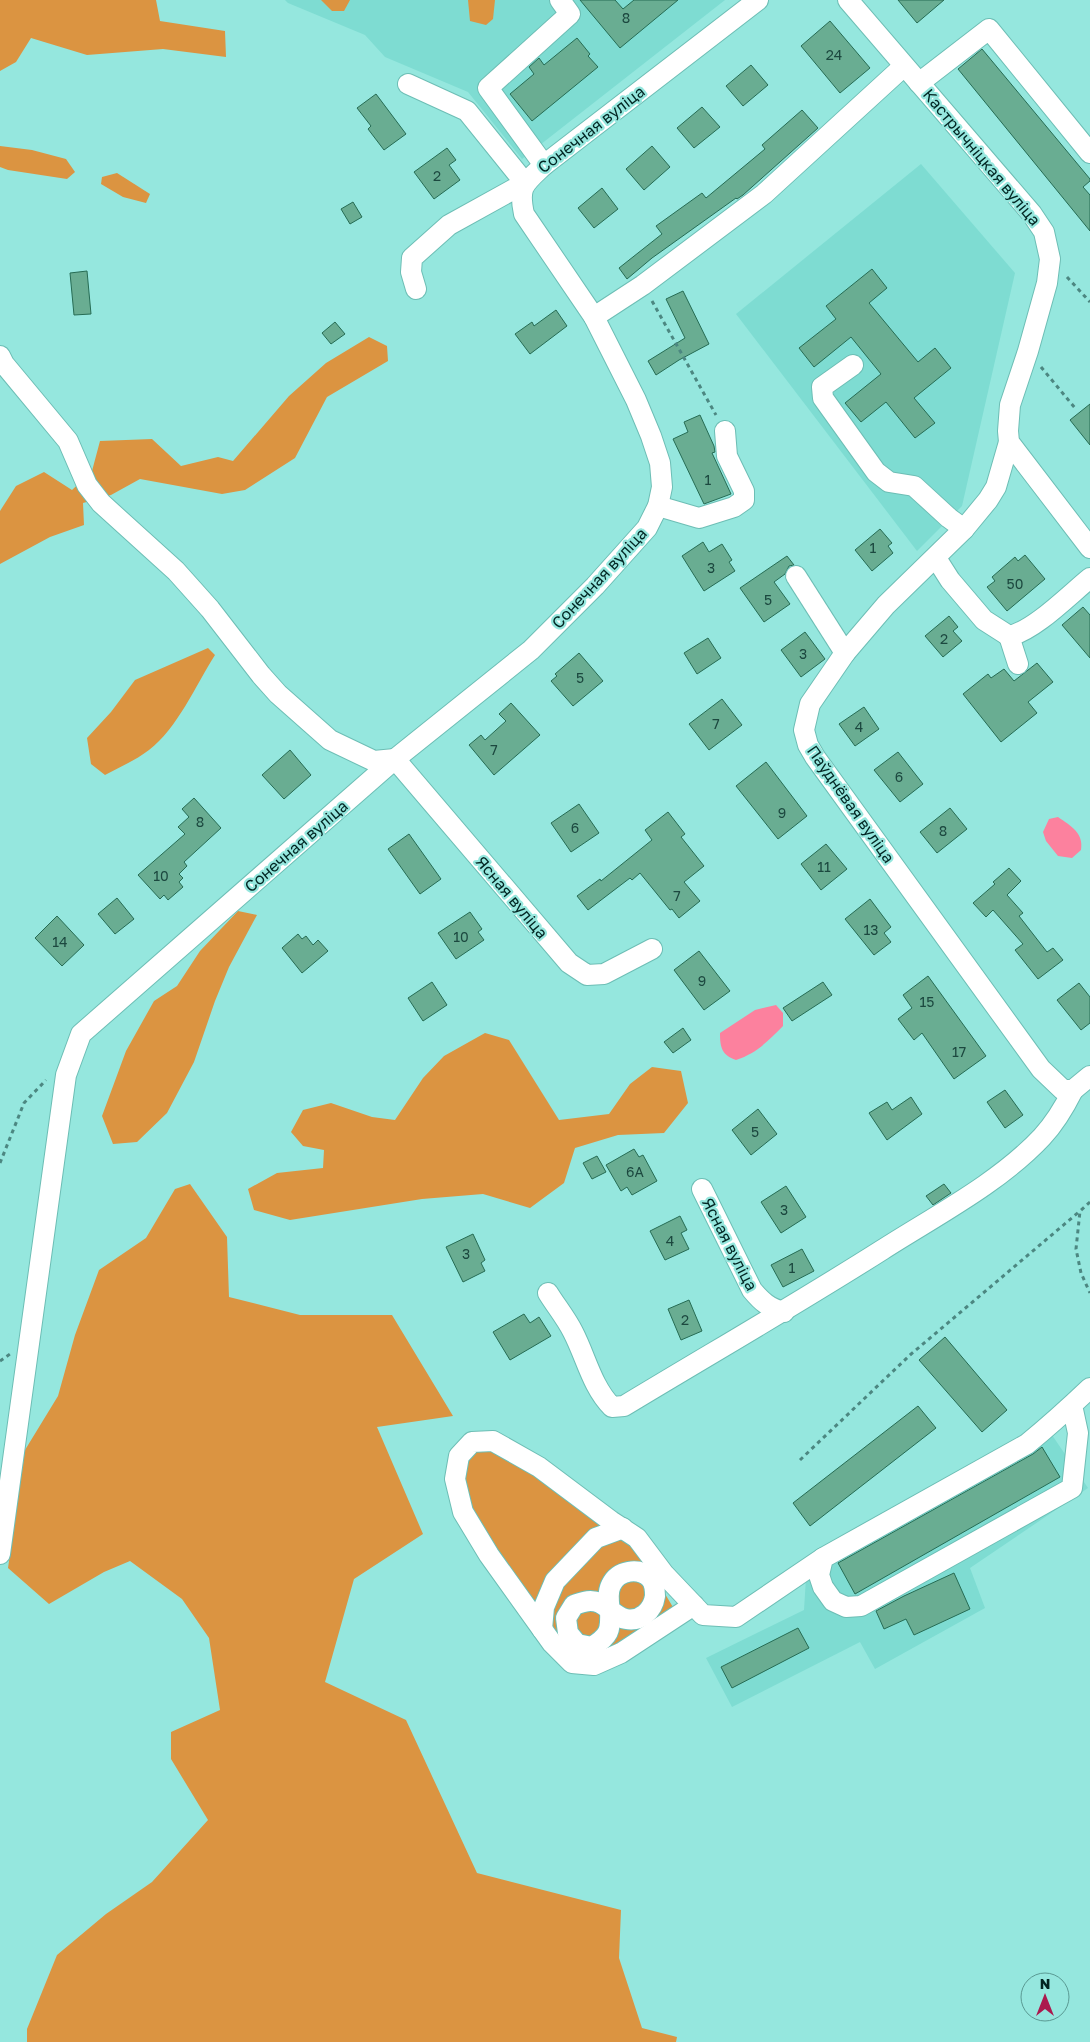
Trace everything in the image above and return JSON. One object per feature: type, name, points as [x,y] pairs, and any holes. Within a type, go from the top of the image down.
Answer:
[{"type":"street","points":[[544,165],[488,88],[570,14],[560,0]]},
{"type":"street","name":"Сонечная вуліца","points":[[66,1075],[81,1034],[395,759],[530,650],[595,586],[647,528],[658,506],[662,486],[660,463],[651,436],[636,400],[594,317],[524,214],[520,197],[525,183],[544,165],[758,0]]},
{"type":"street","name":"Кастрычніцкая вуліца","points":[[848,0],[1032,214],[1044,232],[1050,259],[1047,283],[1028,351],[1010,405],[1009,442]]},
{"type":"street","points":[[919,83],[989,29],[1090,153]]},
{"type":"street","points":[[594,317],[643,285],[764,194],[904,66]]},
{"type":"street","points":[[408,84],[467,111],[525,183],[449,225],[412,258],[411,272],[416,288]]},
{"type":"street","points":[[0,356],[4,364],[68,441],[87,485],[96,497],[114,516],[154,550],[176,572],[210,609],[278,694],[330,740],[374,761],[395,759]]},
{"type":"street","points":[[853,365],[822,387],[823,398],[876,472],[889,482],[914,486],[964,529]]},
{"type":"street","points":[[658,506],[699,518],[734,507],[744,500],[744,491],[727,456],[725,431]]},
{"type":"street","points":[[1009,442],[1090,548]]},
{"type":"street","name":"Паўднёвая вуліца","points":[[1009,442],[996,487],[988,500],[936,558],[886,604],[845,653],[810,704],[804,730],[808,744],[1042,1069],[1064,1090],[1073,1090]]},
{"type":"street","points":[[936,558],[950,580],[984,620],[1009,636],[1018,664]]},
{"type":"street","points":[[796,576],[845,653]]},
{"type":"street","points":[[1009,636],[1019,634],[1034,624],[1090,578]]},
{"type":"street","name":"Ясная вуліца","points":[[395,759],[570,963],[587,975],[604,974],[652,949]]},
{"type":"street","points":[[0,1554],[66,1075]]},
{"type":"street","points":[[548,1292],[573,1332],[586,1365],[605,1400],[612,1407],[624,1406],[784,1312],[980,1188],[1015,1162],[1043,1137],[1062,1112],[1073,1090],[1090,1076]]},
{"type":"street","name":"Ясная вуліца","points":[[702,1190],[752,1290],[761,1302],[769,1308],[784,1312]]},
{"type":"street","points":[[694,1605],[621,1653],[594,1664],[572,1663],[552,1643],[489,1555],[463,1512],[455,1478],[459,1456],[472,1442],[493,1441],[539,1467],[637,1538],[659,1578],[651,1608],[641,1618],[626,1619],[610,1611],[608,1598],[611,1584],[619,1576],[633,1570],[659,1578],[694,1605],[703,1615],[736,1617],[823,1558],[1027,1444],[1090,1388]]},
{"type":"street","points":[[823,1558],[819,1575],[823,1587],[833,1601],[846,1606],[860,1606],[1072,1488],[1078,1433],[1072,1405]]},
{"type":"street","points":[[542,1629],[544,1607],[555,1581],[596,1538],[623,1528]]},
{"type":"path","points":[[1050,259],[1090,302]]},
{"type":"path","points":[[643,285],[725,431]]},
{"type":"path","points":[[1028,351],[1075,408]]},
{"type":"path","points":[[0,1163],[24,1103],[54,1072],[66,1075]]},
{"type":"path","points":[[800,1460],[910,1355],[1090,1202]]},
{"type":"path","points":[[1080,1210],[1076,1250],[1081,1273],[1090,1293]]},
{"type":"shaded area","points":[[0,0],[156,0],[160,21],[225,31],[226,57],[163,49],[87,55],[31,38],[16,62],[0,71]]},
{"type":"shaded area","points":[[285,0],[725,0],[522,159],[468,92],[385,57],[365,35],[288,3]]},
{"type":"shaded area","points":[[321,0],[350,0],[344,11],[332,11]]},
{"type":"shaded area","points":[[468,0],[495,0],[493,19],[486,25],[470,21]]},
{"type":"shaded area","points":[[0,146],[32,150],[66,159],[75,172],[67,179],[8,170],[0,167]]},
{"type":"shaded area","points":[[921,164],[1015,273],[962,506],[917,551],[736,314]]},
{"type":"shaded area","points":[[117,173],[150,194],[146,203],[123,197],[101,184],[102,177]]},
{"type":"shaded area","points":[[369,337],[387,346],[388,361],[327,397],[295,458],[245,490],[222,494],[140,479],[111,495],[83,503],[84,525],[50,537],[0,564],[0,511],[16,486],[44,472],[72,490],[92,471],[100,441],[152,439],[181,466],[218,457],[233,461],[289,396],[326,363]]},
{"type":"shaded area","points":[[208,648],[215,655],[177,719],[159,741],[139,757],[105,775],[91,764],[87,738],[111,712],[135,680]]},
{"type":"shaded area","points":[[1058,817],[1076,830],[1080,839],[1081,850],[1072,858],[1058,856],[1046,841],[1043,832],[1049,819]]},
{"type":"shaded area","points":[[238,911],[257,915],[229,967],[194,1062],[167,1113],[137,1142],[113,1144],[102,1116],[126,1051],[154,1001],[177,986],[200,951]]},
{"type":"shaded area","points":[[776,1005],[783,1013],[783,1026],[772,1037],[756,1050],[736,1060],[725,1053],[721,1047],[720,1033],[755,1010]]},
{"type":"shaded area","points":[[485,1033],[509,1040],[559,1120],[609,1114],[630,1084],[652,1067],[681,1071],[688,1103],[664,1133],[618,1135],[575,1148],[564,1183],[530,1208],[483,1194],[422,1199],[290,1220],[254,1210],[248,1189],[277,1173],[323,1168],[324,1150],[303,1146],[291,1132],[303,1110],[331,1103],[372,1117],[395,1120],[423,1078],[444,1056]]},
{"type":"shaded area","points":[[190,1184],[227,1237],[229,1297],[300,1315],[392,1315],[453,1416],[377,1427],[423,1534],[354,1579],[325,1682],[406,1720],[477,1873],[621,1910],[619,1958],[642,2028],[677,2037],[676,2042],[27,2042],[27,2029],[57,1955],[106,1914],[152,1882],[208,1820],[171,1759],[171,1732],[220,1710],[209,1638],[182,1599],[130,1561],[104,1572],[49,1604],[8,1568],[25,1450],[58,1396],[75,1335],[99,1270],[146,1238],[175,1189]]},
{"type":"shaded area","points":[[1052,1435],[1088,1488],[970,1568],[985,1608],[875,1669],[860,1642],[732,1707],[706,1658],[804,1610],[806,1578]]},
{"type":"shaded area","points":[[489,1446],[607,1523],[537,1611],[470,1514],[462,1464],[468,1451]]},
{"type":"shaded area","points":[[617,1538],[629,1543],[638,1550],[652,1570],[633,1567],[618,1571],[608,1582],[604,1602],[592,1597],[576,1598],[566,1609],[562,1617],[562,1630],[566,1640],[574,1647],[584,1650],[595,1650],[605,1645],[613,1636],[617,1621],[629,1623],[638,1621],[657,1610],[661,1587],[674,1609],[625,1644],[603,1654],[585,1658],[573,1654],[556,1636],[551,1620],[553,1602],[560,1585],[586,1555],[601,1544]]},
{"type":"shaded area","points":[[636,1577],[651,1591],[637,1612],[616,1607],[616,1586]]},
{"type":"shaded area","points":[[588,1606],[605,1614],[602,1636],[582,1640],[571,1617]]},
{"type":"building","points":[[580,0],[615,0],[623,9],[634,0],[678,0],[620,48]]},
{"type":"building","points":[[898,0],[944,0],[917,23]]},
{"type":"building","points":[[830,21],[870,68],[840,93],[801,46]]},
{"type":"building","points":[[577,38],[590,54],[588,56],[598,67],[532,121],[510,94],[534,74],[529,67],[539,58],[544,65]]},
{"type":"building","points":[[982,49],[1090,179],[1083,187],[1090,195],[1090,231],[958,69]]},
{"type":"building","points":[[751,65],[768,85],[743,106],[726,86]]},
{"type":"building","points":[[376,94],[406,134],[384,150],[368,129],[371,126],[357,108]]},
{"type":"building","points":[[702,107],[720,127],[694,148],[677,128]]},
{"type":"building","points":[[802,110],[818,128],[743,195],[736,198],[652,258],[627,279],[619,268],[662,234],[656,226],[702,193],[706,198],[765,149],[762,145]]},
{"type":"building","points":[[652,146],[670,167],[644,190],[626,169]]},
{"type":"building","points":[[447,148],[456,160],[449,165],[460,180],[434,199],[414,172]]},
{"type":"building","points":[[602,188],[618,209],[594,228],[578,208]]},
{"type":"building","points":[[353,202],[362,217],[350,224],[341,209]]},
{"type":"building","points":[[872,269],[887,288],[869,303],[918,362],[935,348],[951,368],[914,398],[935,423],[915,438],[886,402],[861,422],[845,403],[881,374],[851,337],[814,367],[799,348],[836,319],[826,306]]},
{"type":"building","points":[[87,271],[91,314],[74,315],[70,273]]},
{"type":"building","points":[[683,291],[709,344],[656,375],[648,361],[685,338],[666,299]]},
{"type":"building","points":[[556,310],[567,326],[530,354],[515,334],[532,322],[534,326]]},
{"type":"building","points":[[335,322],[345,334],[331,344],[322,333]]},
{"type":"building","points":[[1090,404],[1090,445],[1070,420]]},
{"type":"building","points":[[700,415],[714,446],[715,452],[712,453],[731,494],[704,504],[673,439],[688,432],[684,422]]},
{"type":"building","points":[[880,529],[892,543],[888,546],[893,553],[872,571],[855,550]]},
{"type":"building","points":[[703,542],[709,552],[722,544],[732,560],[729,562],[735,571],[704,591],[682,556]]},
{"type":"building","points":[[1025,555],[1045,579],[1007,611],[987,587],[995,581],[992,577],[1015,557],[1018,561]]},
{"type":"building","points":[[787,556],[794,565],[789,566],[785,574],[774,582],[790,604],[764,622],[740,588]]},
{"type":"building","points":[[1083,607],[1090,615],[1090,658],[1062,625]]},
{"type":"building","points":[[949,616],[958,627],[953,631],[962,641],[943,657],[925,636]]},
{"type":"building","points":[[805,632],[825,659],[801,677],[781,650]]},
{"type":"building","points":[[708,638],[721,658],[697,674],[684,653]]},
{"type":"building","points":[[579,653],[603,681],[573,706],[551,681],[557,676],[555,674]]},
{"type":"building","points":[[1037,663],[1053,682],[1028,702],[1037,713],[1001,742],[963,694],[988,674],[991,678],[1004,669],[1014,681]]},
{"type":"building","points":[[722,699],[742,725],[709,750],[689,724]]},
{"type":"building","points":[[511,703],[540,735],[494,775],[469,745],[481,735],[485,740],[506,721],[499,714]]},
{"type":"building","points":[[864,707],[879,729],[855,746],[839,724]]},
{"type":"building","points":[[290,750],[311,775],[284,799],[262,775]]},
{"type":"building","points":[[898,752],[923,784],[900,802],[874,770]]},
{"type":"building","points":[[766,762],[807,816],[778,839],[736,786]]},
{"type":"building","points":[[194,798],[221,828],[184,862],[187,866],[179,874],[183,878],[179,882],[183,887],[168,900],[164,895],[160,899],[138,875],[185,834],[178,827],[189,817],[182,809]]},
{"type":"building","points":[[579,804],[599,833],[571,852],[551,823]]},
{"type":"building","points":[[950,808],[967,829],[937,853],[920,832]]},
{"type":"building","points":[[668,812],[685,834],[681,837],[704,866],[684,882],[700,901],[679,918],[672,909],[670,910],[640,873],[632,880],[630,878],[588,910],[577,896],[600,879],[601,881],[652,840],[645,830]]},
{"type":"building","points":[[409,834],[441,879],[420,894],[388,849]]},
{"type":"building","points":[[826,844],[847,869],[821,890],[801,864]]},
{"type":"building","points":[[1009,868],[1021,881],[1007,895],[1023,913],[1019,916],[1047,952],[1053,948],[1063,960],[1038,979],[1015,950],[1023,944],[993,910],[986,917],[973,903],[995,884],[993,882]]},
{"type":"building","points":[[117,898],[134,919],[115,934],[98,914]]},
{"type":"building","points":[[870,899],[891,927],[884,933],[891,942],[874,955],[845,919]]},
{"type":"building","points":[[470,912],[482,929],[478,932],[484,940],[456,959],[438,933]]},
{"type":"building","points":[[57,916],[84,945],[62,966],[35,938]]},
{"type":"building","points":[[298,934],[302,939],[306,936],[313,945],[318,940],[328,951],[302,973],[282,948]]},
{"type":"building","points":[[699,951],[730,991],[704,1010],[674,970]]},
{"type":"building","points":[[928,976],[986,1056],[954,1079],[922,1033],[914,1040],[898,1019],[912,1008],[903,995]]},
{"type":"building","points":[[432,982],[447,1005],[423,1021],[408,998]]},
{"type":"building","points":[[823,982],[832,995],[792,1021],[783,1008]]},
{"type":"building","points":[[1079,983],[1090,997],[1090,1023],[1081,1030],[1057,1000]]},
{"type":"building","points":[[683,1028],[691,1040],[673,1053],[664,1042]]},
{"type":"building","points":[[1005,1090],[1023,1115],[1005,1128],[987,1102]]},
{"type":"building","points":[[911,1097],[922,1114],[887,1140],[869,1113],[887,1102],[892,1110]]},
{"type":"building","points":[[758,1109],[777,1134],[751,1155],[732,1130]]},
{"type":"building","points":[[634,1149],[639,1157],[643,1155],[657,1181],[632,1195],[627,1187],[621,1191],[606,1165]]},
{"type":"building","points":[[597,1156],[606,1172],[592,1179],[583,1163]]},
{"type":"building","points":[[944,1184],[951,1193],[933,1205],[926,1196]]},
{"type":"building","points":[[786,1186],[806,1217],[781,1233],[761,1202]]},
{"type":"building","points":[[680,1216],[687,1230],[681,1233],[689,1249],[665,1260],[650,1231]]},
{"type":"building","points":[[473,1234],[485,1260],[481,1263],[485,1271],[463,1282],[446,1247]]},
{"type":"building","points":[[802,1249],[814,1271],[783,1287],[771,1265]]},
{"type":"building","points":[[689,1300],[702,1331],[681,1340],[668,1309]]},
{"type":"building","points":[[524,1314],[530,1323],[539,1317],[551,1336],[510,1360],[493,1332]]},
{"type":"building","points":[[945,1337],[1007,1410],[982,1432],[919,1360]]},
{"type":"building","points":[[918,1406],[936,1428],[810,1526],[793,1503]]},
{"type":"building","points":[[1042,1447],[1060,1477],[855,1594],[838,1563],[1033,1454]]},
{"type":"building","points":[[954,1573],[970,1609],[914,1635],[906,1619],[884,1629],[876,1611]]},
{"type":"building","points":[[798,1628],[809,1648],[732,1688],[721,1667]]}]
